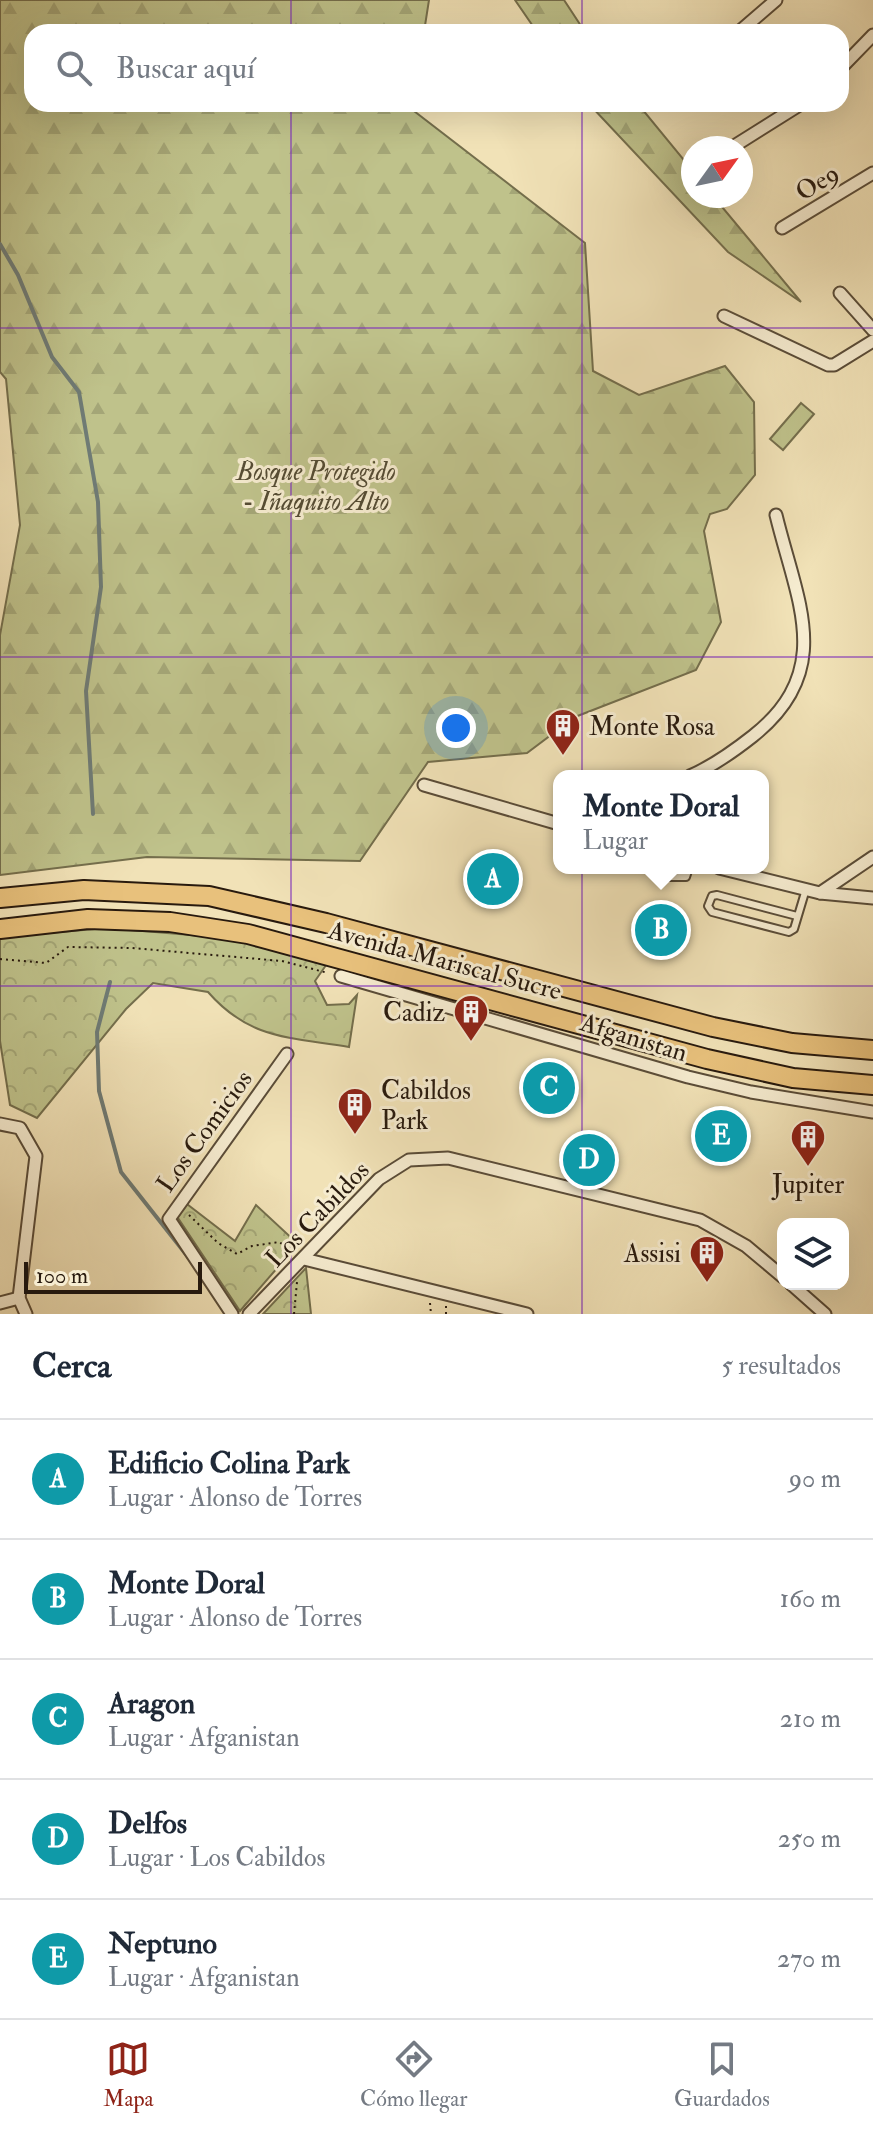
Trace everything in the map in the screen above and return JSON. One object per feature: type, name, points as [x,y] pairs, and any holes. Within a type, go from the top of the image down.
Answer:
[{"type":"main road","name":"Avenida Mariscal Sucre","points":[[0,898],[84,890],[209,896],[326,923],[713,1027],[792,1043],[873,1050]]},
{"type":"main road","name":"Avenida Mariscal Sucre","points":[[0,929],[88,919],[170,922],[248,934],[707,1059],[793,1078],[873,1085]]},
{"type":"street","points":[[748,24],[776,0]]},
{"type":"street","points":[[849,60],[873,35]]},
{"type":"street","points":[[750,136],[788,112]]},
{"type":"street","name":"Oe9","points":[[782,228],[873,173]]},
{"type":"street","points":[[840,293],[873,330]]},
{"type":"street","points":[[724,316],[828,365],[834,365],[873,341]]},
{"type":"street","points":[[701,770],[731,753],[773,719],[801,676],[804,633],[776,515]]},
{"type":"street","points":[[424,785],[553,822]]},
{"type":"street","points":[[540,818],[553,815]]},
{"type":"street","points":[[820,893],[873,857]]},
{"type":"street","points":[[744,874],[820,893],[873,898]]},
{"type":"street","name":"Afganistan","points":[[341,976],[688,1077],[751,1092],[873,1112]]},
{"type":"street","name":"Los Comicios","points":[[232,1314],[169,1219],[287,1054]]},
{"type":"street","points":[[0,1124],[20,1128],[36,1156],[19,1298],[26,1314]]},
{"type":"street","name":"Los Cabildos","points":[[249,1314],[379,1179],[409,1160],[448,1158],[700,1220],[746,1246],[777,1272]]},
{"type":"street","points":[[304,1259],[527,1314]]},
{"type":"street","points":[[798,1290],[825,1314]]},
{"type":"street","points":[[0,1303],[19,1298]]},
{"type":"lane","points":[[665,874],[666,877],[681,880],[687,874]]},
{"type":"lane","points":[[797,916],[717,895],[708,906],[712,912],[789,932],[794,929],[806,889]]},
{"type":"path","points":[[0,959],[46,963],[68,947],[132,948],[282,961],[341,976]]},
{"type":"path","points":[[187,1213],[218,1243],[237,1254],[252,1246],[279,1242],[292,1250]]},
{"type":"path","points":[[294,1314],[297,1277]]},
{"type":"path","points":[[446,1305],[446,1314]]},
{"type":"green space","name":"Bosque Protegido - Iñaquito Alto","points":[[0,0],[429,0],[425,24],[24,24],[24,112],[415,112],[585,243],[593,371],[639,395],[725,366],[754,402],[755,475],[727,509],[710,514],[704,531],[721,622],[696,670],[575,717],[527,753],[428,762],[360,861],[147,857],[0,875],[0,635],[20,525],[6,379],[0,372]]},
{"type":"green space","points":[[515,0],[564,0],[580,24],[532,24]]},
{"type":"green space","points":[[597,112],[645,112],[681,156],[681,202]]},
{"type":"green space","points":[[687,208],[723,208],[801,302],[728,252]]},
{"type":"green space","points":[[801,403],[814,414],[783,450],[770,439]]},
{"type":"green space","points":[[107,928],[227,938],[331,958],[315,981],[327,1005],[349,1004],[357,995],[349,1047],[272,1034],[239,1019],[208,992],[153,983],[126,1009],[37,1118],[10,1105],[0,1041],[0,937]]},
{"type":"green space","points":[[183,1201],[235,1241],[256,1205],[298,1244],[240,1311],[174,1212]]},
{"type":"green space","points":[[306,1268],[311,1314],[263,1314]]},
{"type":"waterway","points":[[0,244],[18,275],[52,357],[79,392],[98,502],[101,587],[86,691],[93,814]]},
{"type":"waterway","points":[[110,982],[97,1032],[99,1091],[121,1172],[192,1262]]},
{"type":"place","name":"Monte Rosa","points":[[563,757]]},
{"type":"place","name":"Edificio Colina Park","points":[[493,879]]},
{"type":"place","name":"Monte Doral","points":[[661,930]]},
{"type":"place","name":"Cadiz","points":[[471,1043]]},
{"type":"place","name":"Aragon","points":[[549,1088]]},
{"type":"place","name":"Cabildos Park","points":[[355,1136]]},
{"type":"place","name":"Neptuno","points":[[721,1136]]},
{"type":"place","name":"Delfos","points":[[589,1160]]},
{"type":"place","name":"Jupiter","points":[[808,1168]]},
{"type":"place","name":"Assisi","points":[[707,1284]]}]
